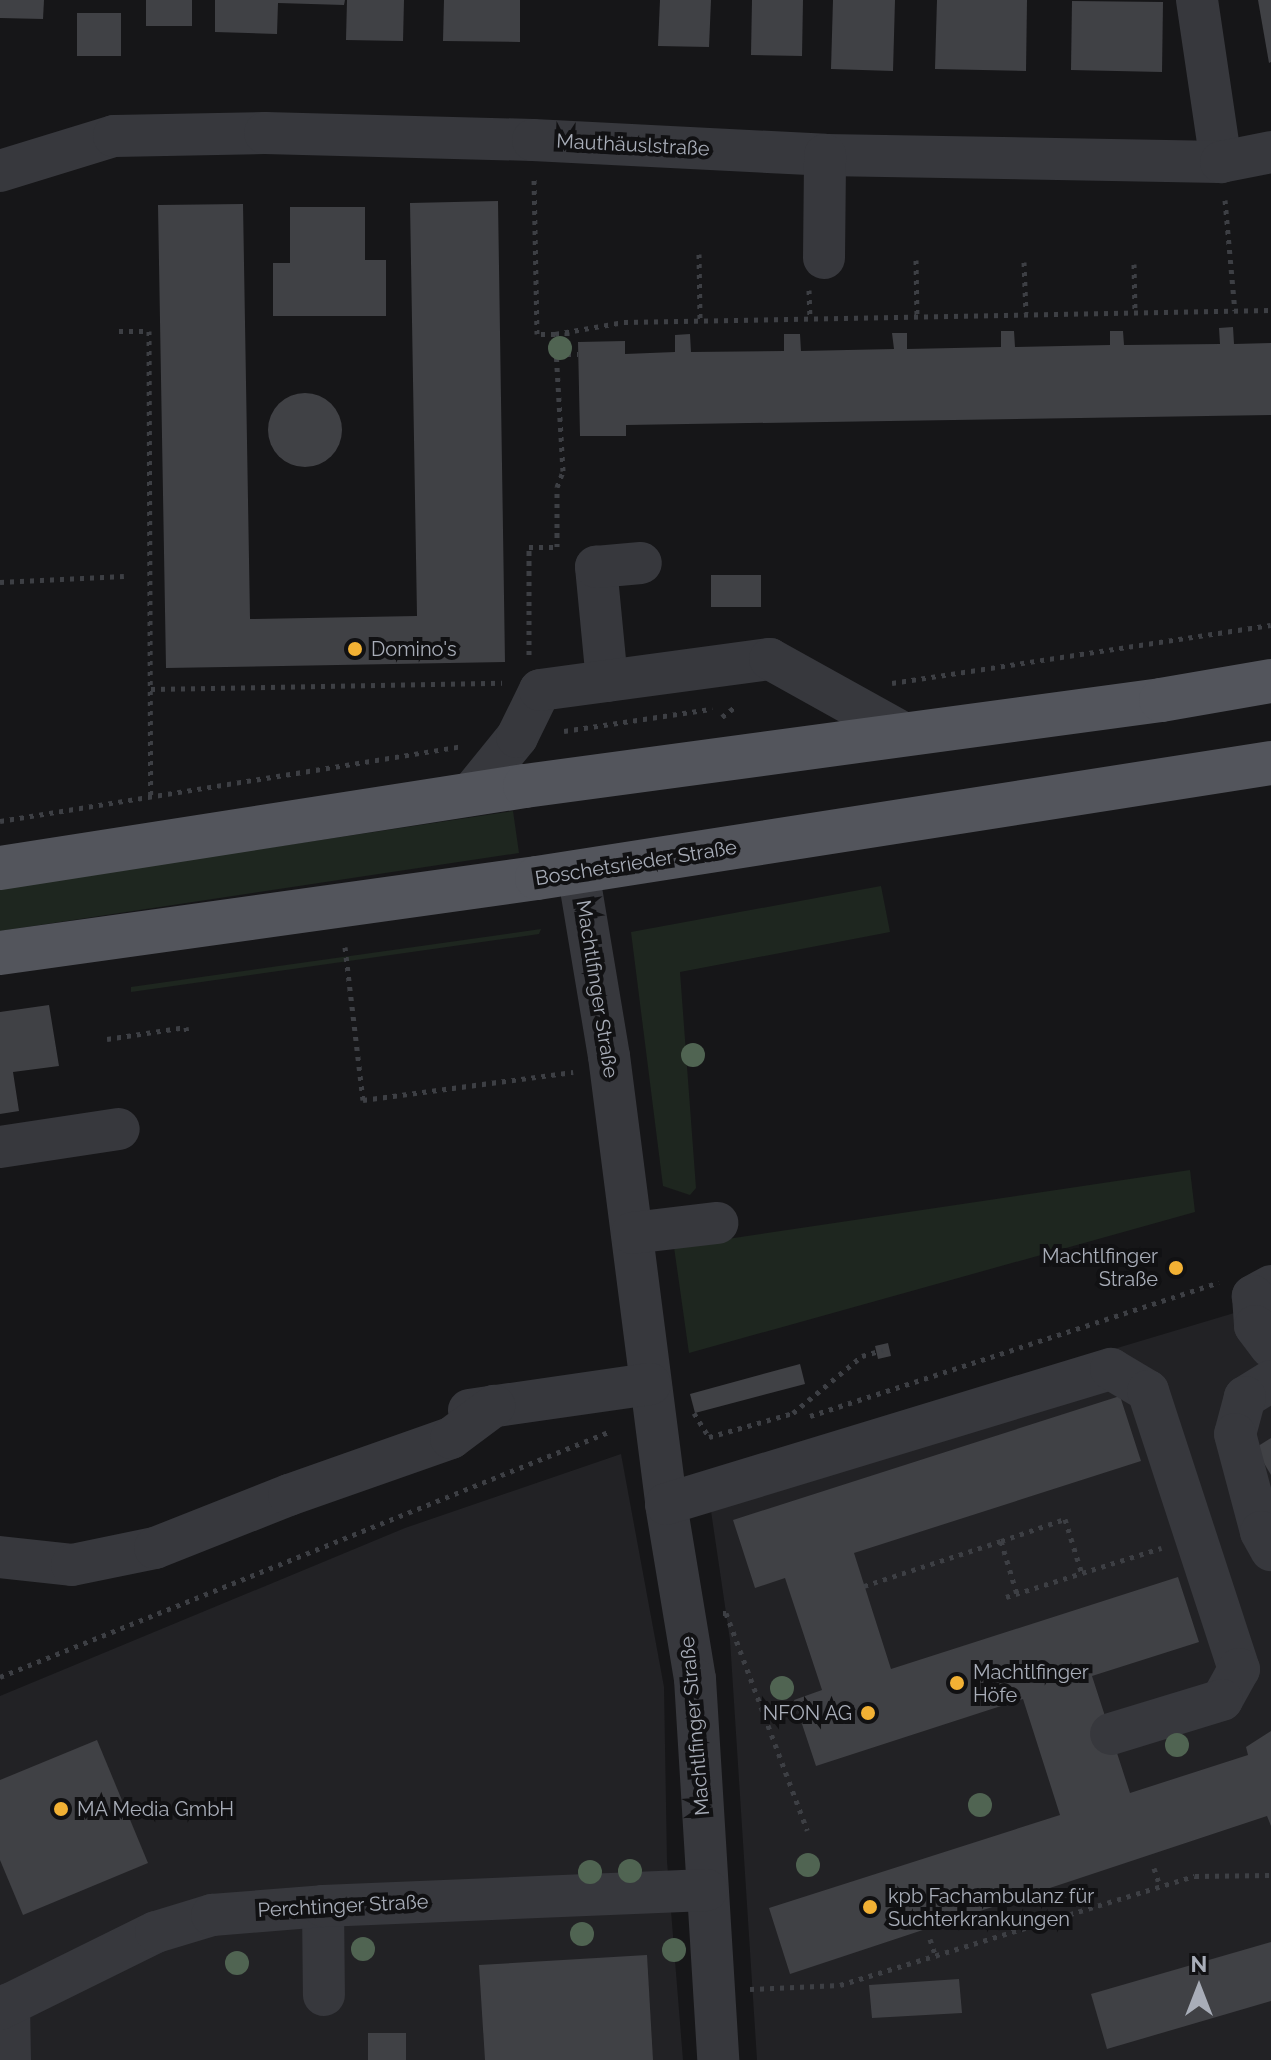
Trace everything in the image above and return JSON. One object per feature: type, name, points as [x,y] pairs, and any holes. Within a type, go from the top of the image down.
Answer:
[{"type":"main road","points":[[0,868],[470,795],[903,733],[1161,700],[1271,681]]},
{"type":"main road","name":"Boschetsrieder Straße","points":[[0,953],[578,871],[1271,763]]},
{"type":"street","points":[[1197,0],[1221,162]]},
{"type":"street","name":"Mauthäuslstraße","points":[[0,171],[114,136],[265,133],[533,140],[825,155],[1221,162],[1271,152]]},
{"type":"street","points":[[824,258],[825,155]]},
{"type":"street","points":[[607,681],[596,567],[641,563]]},
{"type":"street","points":[[470,795],[517,737],[540,690],[770,659],[903,733]]},
{"type":"street","name":"Machtlfinger Straße","points":[[578,871],[610,1067],[666,1504],[695,1679],[718,2060]]},
{"type":"street","points":[[0,1147],[119,1129]]},
{"type":"street","points":[[632,1233],[717,1223]]},
{"type":"street","points":[[1262,1291],[1255,1326],[1271,1347]]},
{"type":"street","points":[[666,1504],[1111,1369],[1148,1391],[1239,1669],[1222,1700],[1111,1734]]},
{"type":"street","points":[[1271,1381],[1245,1397],[1235,1434],[1261,1532],[1271,1550]]},
{"type":"street","points":[[446,1413],[494,1406],[652,1399]]},
{"type":"street","points":[[0,1557],[72,1565],[155,1548],[289,1495],[451,1438],[494,1406]]},
{"type":"street","name":"Perchtinger Straße","points":[[4,2006],[182,1922],[212,1915],[323,1906],[707,1890]]},
{"type":"street","points":[[323,1906],[324,1995]]},
{"type":"street","points":[[4,2006],[10,2060]]},
{"type":"path","points":[[533,140],[537,334],[555,334],[624,322],[1271,310]]},
{"type":"path","points":[[1221,162],[1235,311]]},
{"type":"path","points":[[699,254],[700,320]]},
{"type":"path","points":[[916,260],[917,315]]},
{"type":"path","points":[[1024,262],[1026,313]]},
{"type":"path","points":[[1134,264],[1135,312]]},
{"type":"path","points":[[119,331],[149,331],[151,796]]},
{"type":"path","points":[[567,332],[567,354],[578,354]]},
{"type":"path","points":[[529,667],[529,547],[557,547],[557,487],[563,471],[555,334]]},
{"type":"path","points":[[0,582],[124,576]]},
{"type":"path","points":[[829,692],[1271,625]]},
{"type":"path","points":[[151,689],[514,682]]},
{"type":"path","points":[[0,821],[517,737],[752,704]]},
{"type":"path","points":[[721,718],[736,706]]},
{"type":"path","points":[[345,947],[363,1100],[610,1067]]},
{"type":"path","points":[[107,1039],[186,1027],[187,1033]]},
{"type":"path","points":[[789,1423],[1230,1278],[1262,1291]]},
{"type":"path","points":[[0,1677],[652,1399],[689,1405],[709,1437],[793,1413],[862,1356],[883,1350]]},
{"type":"path","points":[[864,1586],[1065,1519],[1082,1574]]},
{"type":"path","points":[[1006,1597],[1196,1537]]},
{"type":"path","points":[[1001,1541],[1017,1594]]},
{"type":"path","points":[[685,1620],[726,1613],[807,1830]]},
{"type":"path","points":[[1154,1868],[1160,1886]]},
{"type":"path","points":[[713,1990],[840,1985],[1195,1876],[1271,1875]]},
{"type":"path","points":[[930,1939],[936,1958]]},
{"type":"shaded area","points":[[513,811],[519,853],[0,931],[0,888]]},
{"type":"shaded area","points":[[881,886],[890,932],[680,972],[696,1188],[690,1195],[663,1186],[631,932]]},
{"type":"shaded area","points":[[541,929],[539,934],[131,992],[131,987]]},
{"type":"shaded area","points":[[1190,1170],[1195,1212],[689,1353],[674,1247]]},
{"type":"shaded area","points":[[1271,1302],[1271,2060],[757,2060],[730,1640],[706,1477],[973,1391]]},
{"type":"shaded area","points":[[621,1454],[664,1687],[667,1861],[683,2060],[0,2060],[0,1696],[405,1528]]},
{"type":"building","points":[[0,0],[44,0],[43,19],[0,18]]},
{"type":"building","points":[[146,0],[192,0],[192,26],[146,26]]},
{"type":"building","points":[[215,0],[345,0],[344,5],[278,3],[277,34],[215,32]]},
{"type":"building","points":[[347,0],[404,0],[403,41],[346,40]]},
{"type":"building","points":[[444,0],[520,0],[520,42],[443,41]]},
{"type":"building","points":[[660,0],[711,0],[709,47],[658,46]]},
{"type":"building","points":[[752,0],[803,0],[802,56],[751,55]]},
{"type":"building","points":[[833,0],[895,0],[893,71],[831,69]]},
{"type":"building","points":[[937,0],[1027,0],[1026,71],[935,69]]},
{"type":"building","points":[[1258,0],[1271,0],[1269,63]]},
{"type":"building","points":[[1072,1],[1163,2],[1162,72],[1071,70]]},
{"type":"building","points":[[77,13],[121,13],[121,56],[77,56]]},
{"type":"building","points":[[498,201],[505,662],[166,668],[158,205],[243,204],[250,619],[417,616],[410,203]]},
{"type":"building","points":[[290,207],[365,207],[365,260],[386,260],[386,316],[273,316],[273,263],[290,263]]},
{"type":"building","points":[[1233,327],[1234,344],[1271,343],[1271,415],[626,425],[626,436],[580,436],[578,342],[625,341],[625,354],[675,352],[675,335],[690,334],[691,352],[784,351],[784,334],[800,334],[801,351],[894,349],[892,333],[907,333],[907,349],[1001,347],[1001,331],[1014,331],[1015,347],[1110,345],[1110,331],[1123,331],[1124,345],[1220,344],[1219,328]]},
{"type":"building","points":[[305,393],[319,396],[331,404],[339,416],[342,430],[339,444],[331,456],[319,464],[305,467],[291,464],[279,456],[271,444],[268,430],[271,416],[279,404],[291,396]]},
{"type":"building","points":[[711,575],[761,575],[761,607],[711,607]]},
{"type":"building","points":[[49,1005],[59,1066],[13,1072],[19,1111],[0,1114],[0,1012]]},
{"type":"building","points":[[888,1343],[891,1356],[878,1359],[875,1346]]},
{"type":"building","points":[[800,1364],[805,1384],[695,1413],[690,1394]]},
{"type":"building","name":"Machtlfinger Höfe","points":[[1120,1396],[1141,1461],[854,1553],[891,1669],[1178,1577],[1199,1642],[1092,1676],[1130,1793],[1248,1755],[1246,1747],[1271,1731],[1271,1826],[1267,1816],[790,1974],[769,1908],[1060,1815],[1023,1699],[816,1766],[794,1700],[822,1690],[785,1578],[755,1588],[733,1520]]},
{"type":"building","points":[[1271,1438],[1271,1475],[1255,1448]]},
{"type":"building","points":[[97,1740],[148,1863],[23,1915],[0,1860],[0,1780]]},
{"type":"building","points":[[1271,1942],[1271,2001],[1107,2049],[1091,1994]]},
{"type":"building","points":[[647,1955],[653,2060],[485,2060],[479,1965]]},
{"type":"building","points":[[959,1979],[962,2013],[872,2018],[869,1985]]},
{"type":"building","points":[[368,2033],[406,2033],[406,2060],[368,2060]]},
{"type":"place","name":"Domino's","points":[[355,649]]},
{"type":"place","name":"Machtlfinger Straße","points":[[1176,1268]]},
{"type":"place","name":"Machtlfinger Höfe","points":[[957,1683]]},
{"type":"place","name":"NFON AG","points":[[868,1713]]},
{"type":"place","name":"MA Media GmbH","points":[[61,1809]]},
{"type":"place","name":"kpb Fachambulanz für Suchterkrankungen","points":[[870,1907]]}]
